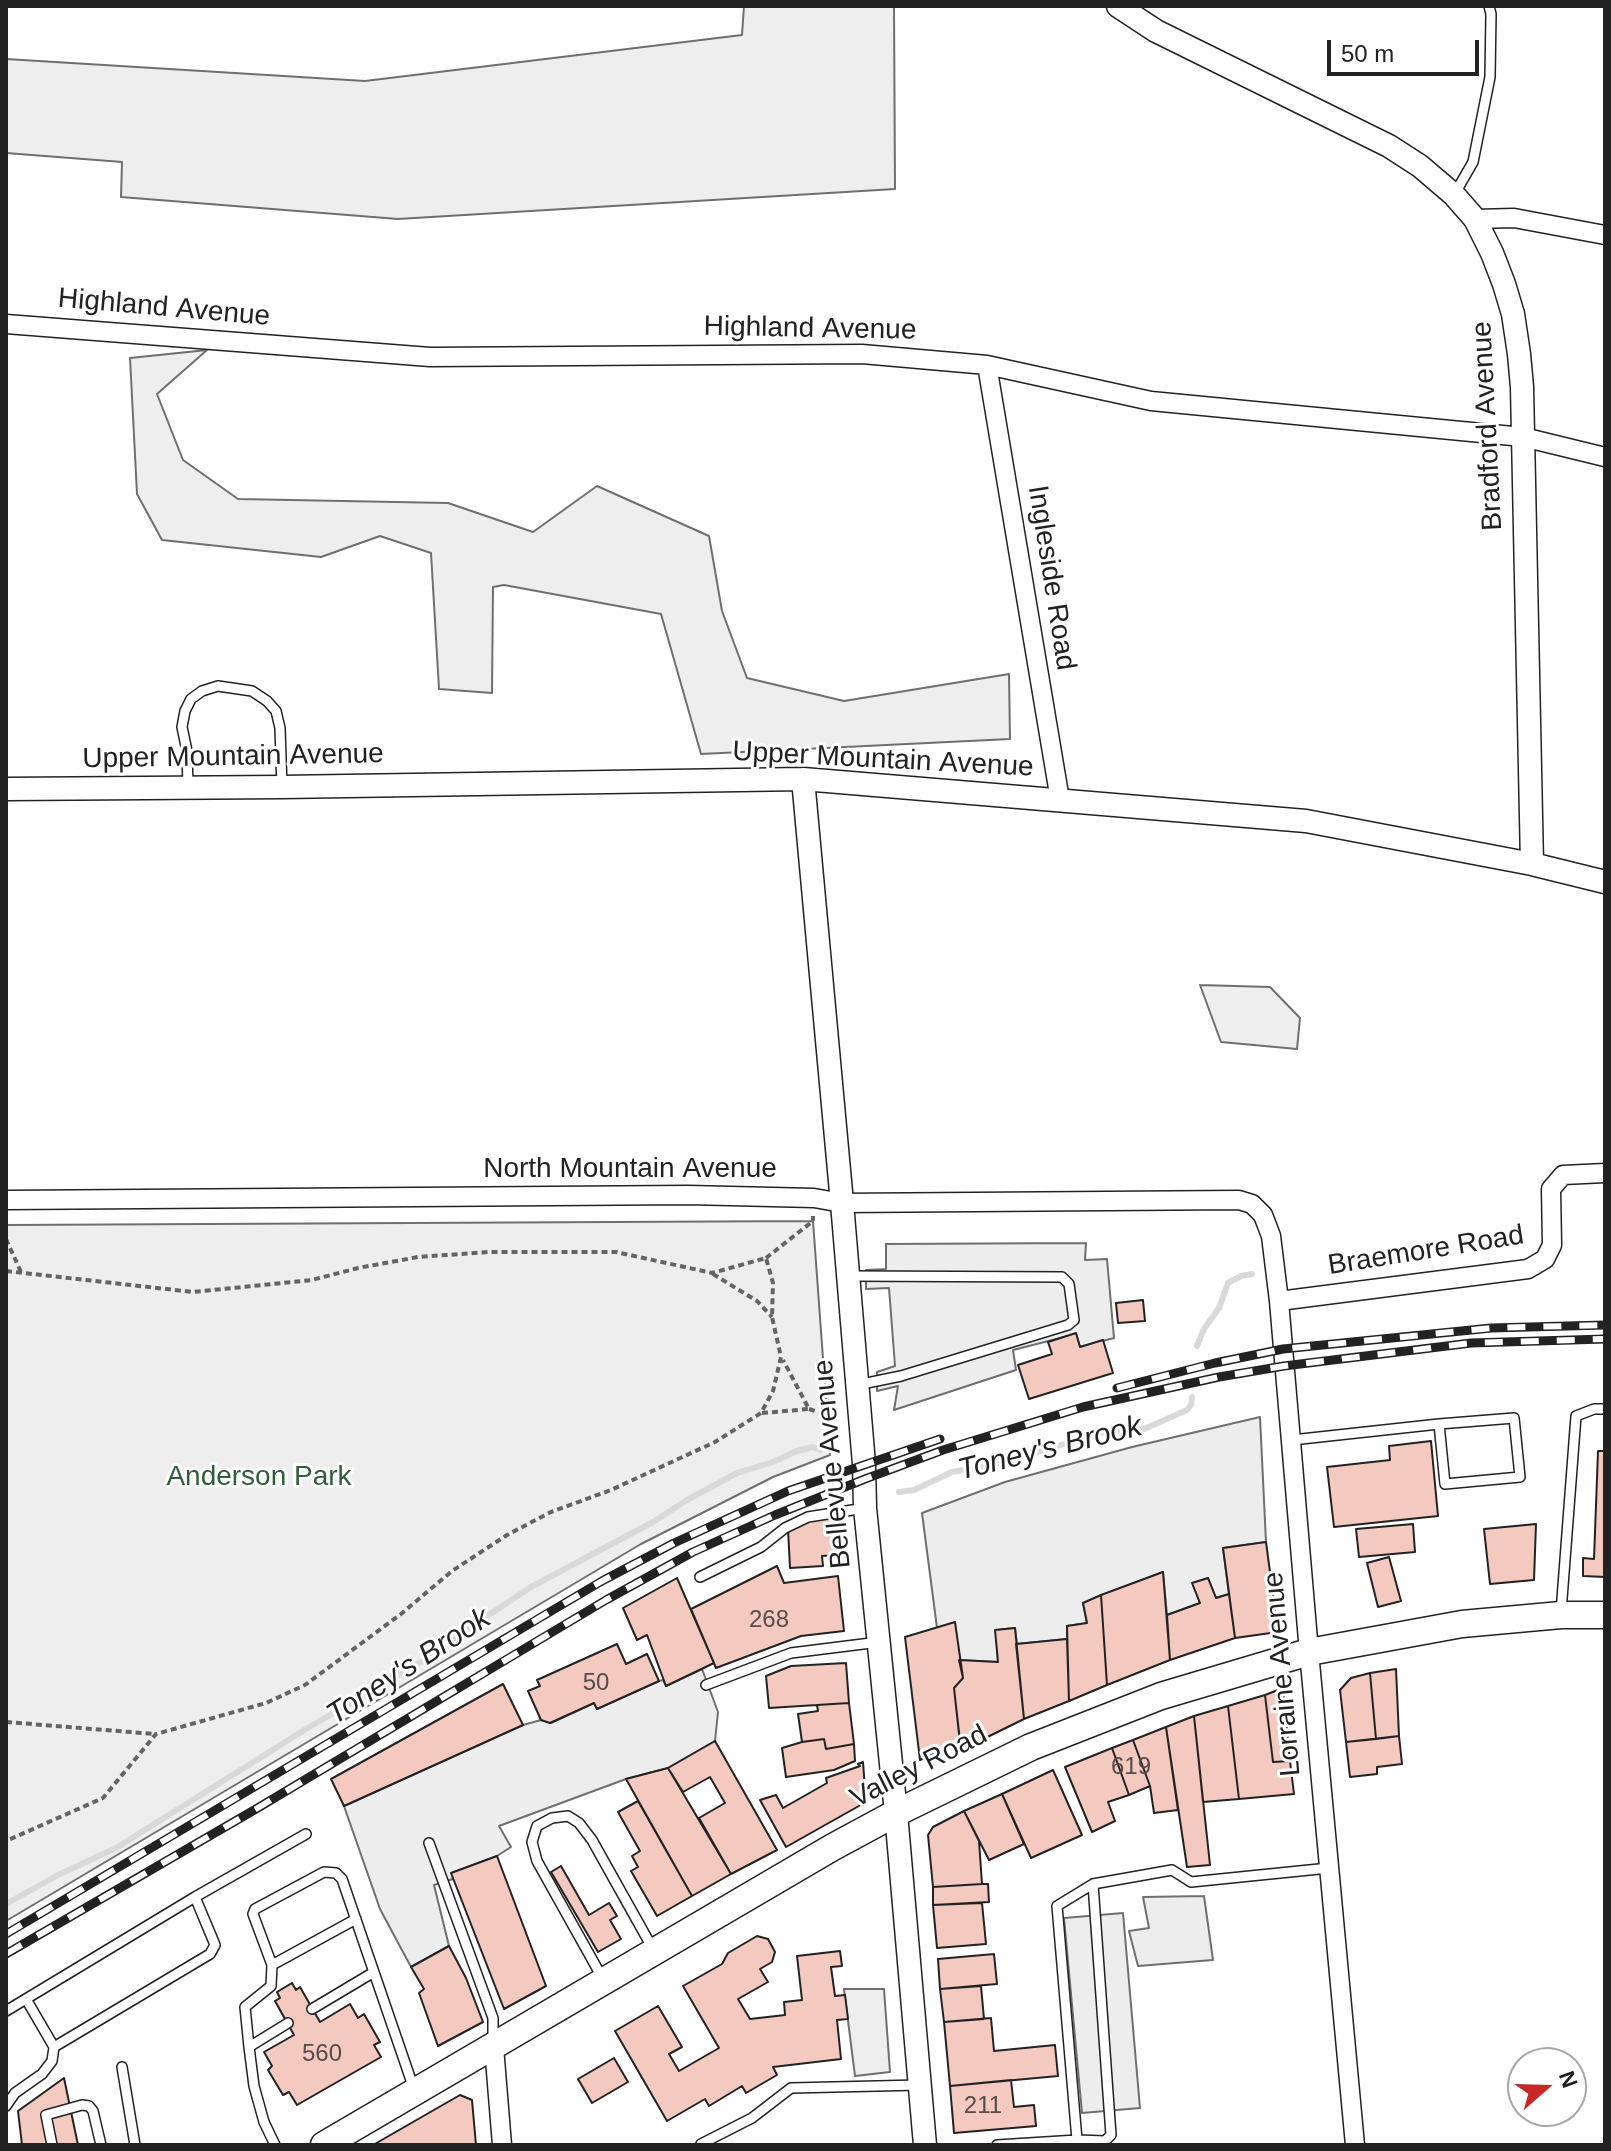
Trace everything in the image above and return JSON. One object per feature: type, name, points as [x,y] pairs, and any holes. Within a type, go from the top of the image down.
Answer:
[{"type":"main road","name":"Valley Road","points":[[334,2142],[833,1847],[1031,1747],[1161,1696],[1309,1652],[1462,1624],[1561,1615],[1605,1615]]},
{"type":"street","name":"Bradford Avenue","points":[[1118,6],[1156,31],[1389,146],[1420,166],[1454,195],[1475,219],[1492,253],[1513,314],[1519,354],[1532,864]]},
{"type":"street","points":[[1475,219],[1514,218],[1605,235]]},
{"type":"street","name":"Highland Avenue","points":[[6,324],[430,357],[862,354],[987,365],[1151,401],[1523,437],[1605,457]]},
{"type":"street","name":"Ingleside Road","points":[[987,365],[1060,800]]},
{"type":"street","name":"Upper Mountain Avenue","points":[[6,789],[803,779],[1306,821],[1532,864],[1605,882]]},
{"type":"street","name":"Bellevue Avenue","points":[[803,779],[842,1203],[865,1508],[925,2145]]},
{"type":"street","name":"Braemore Road","points":[[1279,1301],[1528,1269],[1545,1259],[1552,1245],[1551,1189],[1563,1175],[1605,1173]]},
{"type":"street","name":"North Mountain Avenue","points":[[6,1200],[688,1195],[814,1198],[842,1203],[1239,1200],[1252,1204]]},
{"type":"street","name":"Lorraine Avenue","points":[[1252,1204],[1263,1215],[1271,1236],[1279,1301],[1355,2145]]},
{"type":"street","points":[[494,2047],[502,2145]]},
{"type":"lane","points":[[1454,195],[1473,162],[1490,77],[1489,6]]},
{"type":"lane","points":[[188,787],[187,751],[182,727],[185,711],[191,699],[202,691],[218,686],[252,691],[276,711],[280,728],[282,787]]},
{"type":"lane","points":[[848,1276],[1062,1277],[1069,1284],[1074,1320],[1068,1325],[901,1376],[857,1385]]},
{"type":"lane","points":[[1561,1615],[1576,1416],[1594,1409],[1605,1409]]},
{"type":"lane","points":[[1292,1440],[1439,1424],[1514,1418],[1520,1477],[1445,1484],[1439,1424]]},
{"type":"lane","points":[[700,1577],[761,1547],[785,1528],[808,1517],[865,1508]]},
{"type":"lane","points":[[706,1685],[791,1653],[879,1642]]},
{"type":"lane","points":[[605,1982],[537,1861],[532,1842],[537,1826],[552,1818],[568,1816],[579,1823],[592,1840],[655,1952]]},
{"type":"lane","points":[[6,2011],[306,1834]]},
{"type":"lane","points":[[429,1843],[493,2018],[494,2047]]},
{"type":"lane","points":[[1077,2140],[1057,1906],[1093,1884],[1172,1870],[1191,1882],[1329,1868]]},
{"type":"lane","points":[[275,2145],[264,2122],[254,2086],[245,2007],[271,1986],[272,1965],[254,1916],[255,1909],[329,1871],[342,1879],[415,2092]]},
{"type":"lane","points":[[997,2145],[1105,2141],[1111,2135],[1093,1884]]},
{"type":"lane","points":[[54,2047],[210,1954],[213,1940],[195,1897]]},
{"type":"lane","points":[[272,1965],[356,1919]]},
{"type":"lane","points":[[312,2009],[374,1972]]},
{"type":"lane","points":[[6,2106],[15,2093],[42,2074],[52,2061],[54,2047],[26,1999]]},
{"type":"lane","points":[[249,2047],[288,2023]]},
{"type":"lane","points":[[122,2067],[135,2145]]},
{"type":"lane","points":[[701,2144],[752,2118],[791,2088],[920,2085]]},
{"type":"lane","points":[[52,2145],[46,2115],[82,2105],[89,2106],[93,2111],[101,2145]]},
{"type":"path","points":[[712,1273],[766,1258],[813,1221],[814,1198]]},
{"type":"path","points":[[6,1239],[21,1272]]},
{"type":"path","points":[[6,1271],[193,1292],[312,1280],[418,1257],[489,1252],[616,1252],[712,1273],[757,1301],[772,1317]]},
{"type":"path","points":[[766,1258],[773,1283],[772,1317],[781,1357],[809,1409]]},
{"type":"path","points":[[761,1413],[773,1391],[781,1357]]},
{"type":"path","points":[[6,1722],[156,1734],[266,1703],[305,1685],[401,1614],[452,1571],[507,1535],[551,1512],[611,1490],[715,1442],[761,1413],[809,1409],[834,1417]]},
{"type":"path","points":[[6,1841],[103,1798],[156,1734]]},
{"type":"green space","points":[[744,6],[894,6],[895,189],[398,219],[121,197],[122,162],[6,153],[6,59],[365,81],[742,35]]},
{"type":"green space","points":[[207,350],[157,394],[183,460],[238,499],[448,503],[533,532],[597,486],[709,536],[722,611],[747,678],[844,701],[1009,674],[1010,739],[701,754],[661,614],[504,585],[493,587],[492,693],[439,689],[431,553],[380,536],[321,557],[162,540],[137,494],[130,358]]},
{"type":"green space","points":[[1200,985],[1270,987],[1300,1018],[1297,1049],[1221,1042]]},
{"type":"green space","name":"Anderson Park","points":[[813,1221],[830,1455],[773,1477],[641,1544],[6,1921],[6,1225]]},
{"type":"green space","points":[[844,1989],[884,1989],[890,2072],[855,2076]]},
{"type":"shaded area","points":[[1086,1243],[1085,1260],[1107,1259],[1114,1338],[1080,1347],[1076,1334],[1013,1350],[1016,1370],[894,1410],[898,1386],[877,1391],[877,1372],[895,1366],[889,1288],[866,1289],[866,1270],[886,1269],[886,1244]]},
{"type":"shaded area","points":[[1260,1417],[1266,1542],[1223,1548],[1229,1594],[1216,1598],[1208,1578],[1193,1584],[1200,1603],[1167,1615],[1163,1572],[1083,1603],[1087,1623],[1067,1626],[1067,1639],[1017,1644],[1015,1628],[996,1630],[998,1662],[959,1660],[937,1628],[922,1513],[1005,1482],[1132,1447]]},
{"type":"shaded area","points":[[702,1669],[718,1712],[715,1741],[668,1768],[626,1779],[499,1826],[511,1847],[497,1856],[452,1873],[453,1879],[434,1885],[449,1946],[411,1967],[380,1909],[344,1806],[523,1725],[541,1720],[551,1723],[594,1703],[597,1709],[659,1681],[663,1680],[666,1686]]},
{"type":"shaded area","points":[[1204,1896],[1213,1960],[1138,1966],[1129,1931],[1149,1928],[1143,1897]]},
{"type":"shaded area","points":[[1123,1913],[1140,2108],[1082,2113],[1064,1918]]},
{"type":"building","points":[[1143,1300],[1145,1321],[1118,1323],[1116,1303]]},
{"type":"building","points":[[1076,1333],[1080,1347],[1103,1340],[1113,1373],[1029,1399],[1018,1365],[1052,1354],[1048,1342]]},
{"type":"building","points":[[1431,1441],[1438,1516],[1334,1527],[1327,1467],[1390,1460],[1389,1446]]},
{"type":"building","points":[[1598,1451],[1605,1451],[1605,1577],[1583,1576],[1583,1558],[1594,1559]]},
{"type":"building","points":[[835,1518],[837,1555],[822,1556],[823,1566],[790,1568],[788,1529],[814,1519]]},
{"type":"building","points":[[1413,1524],[1415,1552],[1359,1557],[1356,1529]]},
{"type":"building","points":[[1536,1524],[1534,1580],[1490,1584],[1484,1529]]},
{"type":"building","points":[[1266,1542],[1278,1632],[1235,1638],[1223,1548]]},
{"type":"building","points":[[1389,1557],[1401,1601],[1378,1607],[1367,1563]]},
{"type":"building","points":[[777,1566],[784,1583],[838,1576],[844,1631],[801,1636],[716,1668],[691,1609]]},
{"type":"building","points":[[1163,1572],[1170,1660],[1107,1685],[1101,1595]]},
{"type":"building","points":[[677,1578],[714,1663],[666,1686],[647,1635],[637,1640],[623,1608]]},
{"type":"building","points":[[1208,1578],[1216,1598],[1229,1594],[1235,1638],[1170,1660],[1167,1615],[1200,1603],[1192,1583]]},
{"type":"building","points":[[1101,1595],[1107,1685],[1069,1701],[1067,1626],[1087,1623],[1083,1603]]},
{"type":"building","points":[[955,1622],[963,1678],[954,1688],[960,1743],[920,1760],[905,1637]]},
{"type":"building","points":[[1015,1628],[1024,1719],[961,1750],[954,1688],[963,1678],[959,1660],[998,1662],[995,1630]]},
{"type":"building","points":[[1067,1639],[1069,1701],[1024,1719],[1016,1644]]},
{"type":"building","points":[[617,1644],[626,1664],[647,1654],[659,1681],[597,1709],[594,1703],[550,1723],[541,1720],[528,1691],[540,1686],[537,1680]]},
{"type":"building","points":[[846,1663],[849,1703],[769,1708],[766,1676],[791,1666]]},
{"type":"building","points":[[1396,1669],[1399,1736],[1376,1739],[1370,1673]]},
{"type":"building","points":[[1370,1673],[1376,1739],[1346,1742],[1340,1690],[1351,1678]]},
{"type":"building","points":[[503,1684],[523,1725],[344,1806],[331,1779]]},
{"type":"building","points":[[1283,1688],[1290,1761],[1273,1762],[1265,1695]]},
{"type":"building","points":[[1265,1695],[1273,1762],[1290,1761],[1294,1794],[1239,1799],[1228,1706]]},
{"type":"building","points":[[849,1703],[854,1744],[826,1749],[824,1739],[802,1742],[798,1714],[818,1711],[817,1705]]},
{"type":"building","points":[[1228,1706],[1239,1799],[1203,1802],[1194,1716]]},
{"type":"building","points":[[1194,1716],[1210,1865],[1187,1867],[1166,1727]]},
{"type":"building","points":[[1166,1727],[1178,1810],[1154,1813],[1150,1786],[1133,1740]]},
{"type":"building","points":[[1399,1736],[1402,1764],[1377,1767],[1377,1774],[1350,1777],[1346,1742]]},
{"type":"building","points":[[824,1739],[826,1749],[854,1744],[855,1761],[834,1770],[786,1777],[782,1748]]},
{"type":"building","points":[[1133,1740],[1150,1786],[1129,1795],[1112,1748]]},
{"type":"building","points":[[715,1741],[777,1850],[731,1874],[699,1818],[725,1803],[710,1777],[683,1792],[668,1768]]},
{"type":"building","points":[[1112,1748],[1129,1795],[1108,1802],[1115,1821],[1092,1832],[1065,1767]]},
{"type":"building","points":[[863,1762],[866,1802],[786,1847],[760,1800],[776,1795],[783,1808],[827,1783],[826,1778],[860,1766],[858,1764]]},
{"type":"building","points":[[668,1768],[731,1874],[692,1896],[626,1779]]},
{"type":"building","points":[[1053,1770],[1082,1835],[1031,1858],[1002,1794]]},
{"type":"building","points":[[1002,1794],[1024,1844],[989,1860],[964,1811]]},
{"type":"building","points":[[638,1801],[692,1896],[657,1916],[631,1871],[638,1867],[632,1856],[640,1851],[618,1812]]},
{"type":"building","points":[[964,1811],[979,1841],[982,1884],[933,1887],[928,1835],[933,1827]]},
{"type":"building","points":[[497,1856],[546,1986],[504,2009],[451,1873]]},
{"type":"building","points":[[561,1866],[589,1915],[609,1903],[617,1916],[610,1920],[621,1939],[598,1952],[551,1872]]},
{"type":"building","points":[[988,1884],[989,1902],[933,1905],[933,1887]]},
{"type":"building","points":[[982,1903],[986,1944],[937,1948],[933,1905]]},
{"type":"building","points":[[757,1936],[768,1939],[775,1952],[772,1962],[760,1969],[768,1982],[738,1999],[750,2019],[785,2015],[784,2002],[802,2000],[797,1956],[840,1951],[842,1966],[831,1967],[835,1996],[845,1995],[848,2019],[837,2020],[841,2059],[773,2067],[777,2075],[746,2093],[742,2086],[709,2106],[705,2099],[667,2121],[615,2031],[658,2006],[682,2047],[669,2054],[679,2071],[719,2048],[683,1986],[722,1964],[728,1953]]},
{"type":"building","points":[[449,1946],[466,1978],[483,2022],[438,2046],[419,1993],[424,1989],[411,1967]]},
{"type":"building","points":[[994,1954],[997,1984],[940,1989],[938,1959]]},
{"type":"building","points":[[292,1983],[296,1990],[300,1987],[320,2022],[350,2004],[358,2018],[364,2014],[380,2042],[374,2045],[381,2057],[297,2105],[289,2092],[283,2095],[268,2070],[272,2066],[264,2052],[294,2035],[275,2001],[280,1998],[277,1992]]},
{"type":"building","points":[[981,1986],[984,2019],[944,2022],[940,1989]]},
{"type":"building","points":[[991,2018],[994,2051],[1055,2045],[1058,2076],[950,2086],[944,2022]]},
{"type":"building","points":[[614,2058],[628,2082],[592,2103],[578,2079]]},
{"type":"building","points":[[64,2078],[78,2145],[22,2145],[18,2111]]},
{"type":"building","points":[[1011,2080],[1014,2107],[1034,2105],[1036,2126],[954,2133],[950,2086]]},
{"type":"building","points":[[460,2095],[472,2100],[476,2145],[373,2145]]},
{"type":"waterway","name":"Toney's Brook","points":[[1197,1346],[1204,1329],[1219,1308],[1228,1283],[1252,1274]]},
{"type":"waterway","name":"Toney's Brook","points":[[899,1492],[914,1490],[952,1472],[1007,1462],[1096,1434],[1144,1429],[1187,1410],[1192,1397]]},
{"type":"waterway","name":"Toney's Brook","points":[[6,1904],[116,1848],[306,1729],[443,1649],[531,1587],[737,1473],[797,1451],[813,1447],[820,1450]]},
{"type":"railway","points":[[1117,1388],[1283,1349],[1491,1328],[1605,1325]]},
{"type":"railway","points":[[6,1954],[606,1600],[693,1552],[865,1479],[943,1450],[1083,1407],[1219,1377],[1471,1343],[1605,1339]]},
{"type":"railway","points":[[6,1934],[602,1581],[674,1543],[788,1491],[940,1439]]}]
